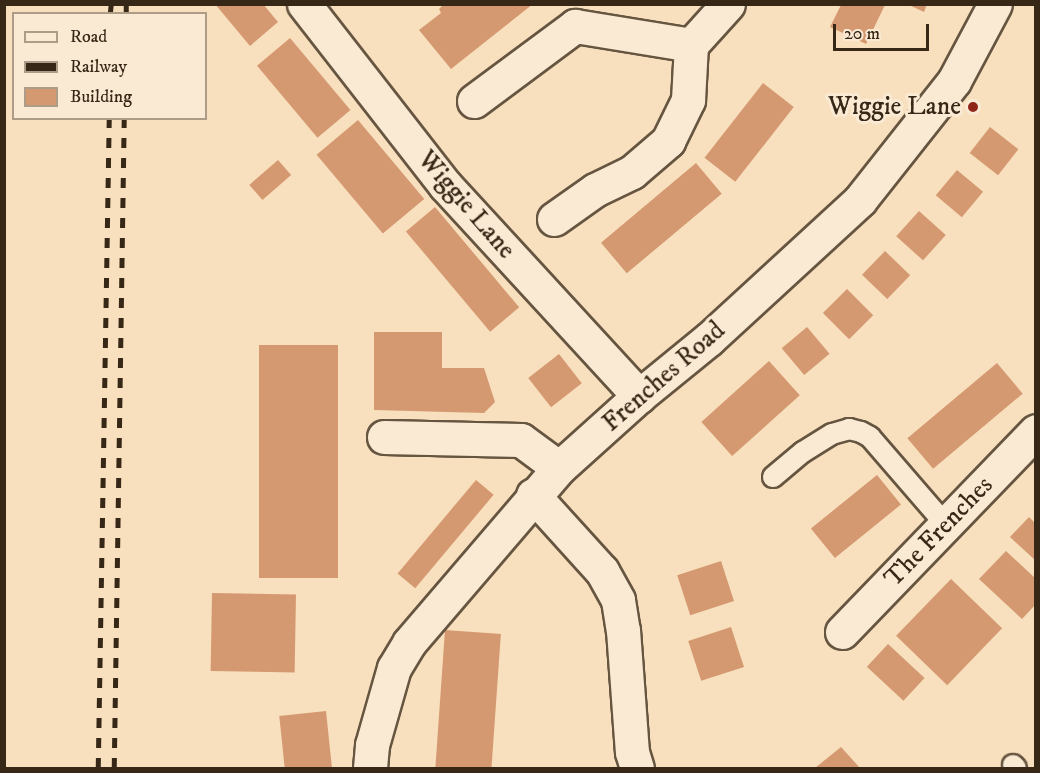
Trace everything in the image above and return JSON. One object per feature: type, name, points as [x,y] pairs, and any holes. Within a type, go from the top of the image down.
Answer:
[{"type":"street","name":"Wiggie Lane","points":[[304,4],[445,185],[639,396]]},
{"type":"street","points":[[554,219],[595,190],[632,172],[668,141],[688,100],[691,45],[728,4]]},
{"type":"street","name":"Frenches Road","points":[[370,768],[372,745],[394,668],[409,643],[532,495],[559,468],[639,396],[709,339],[860,200],[954,81],[994,4]]},
{"type":"street","points":[[474,101],[575,26],[691,45]]},
{"type":"street","name":"The Frenches","points":[[842,632],[1035,431]]},
{"type":"street","points":[[384,437],[521,440],[559,468]]},
{"type":"street","points":[[532,495],[602,571],[618,600],[623,630],[632,752],[637,768]]},
{"type":"lane","points":[[773,477],[804,452],[832,434],[849,429],[861,432],[870,436],[946,525]]},
{"type":"building","points":[[215,4],[263,4],[278,22],[250,46]]},
{"type":"building","points":[[444,4],[533,4],[451,69],[419,30],[441,13],[439,9]]},
{"type":"building","points":[[907,4],[927,4],[924,12]]},
{"type":"building","points":[[841,5],[885,5],[866,44],[830,27]]},
{"type":"building","points":[[290,38],[350,110],[317,138],[257,66]]},
{"type":"building","points":[[763,83],[794,107],[735,182],[705,158]]},
{"type":"building","points":[[358,120],[424,199],[383,234],[317,155]]},
{"type":"building","points":[[990,127],[1018,149],[998,175],[970,153]]},
{"type":"building","points":[[278,160],[291,175],[262,200],[249,185]]},
{"type":"building","points":[[696,163],[722,194],[627,273],[601,243]]},
{"type":"building","points":[[957,170],[983,192],[962,217],[936,195]]},
{"type":"building","points":[[435,207],[519,307],[490,332],[406,231]]},
{"type":"building","points":[[919,211],[946,235],[923,260],[896,236]]},
{"type":"building","points":[[885,251],[910,275],[887,299],[862,275]]},
{"type":"building","points":[[847,289],[873,315],[849,339],[823,313]]},
{"type":"building","points":[[807,327],[829,354],[804,375],[782,348]]},
{"type":"building","points":[[374,332],[442,332],[442,368],[484,368],[495,402],[484,413],[374,410]]},
{"type":"building","points":[[259,345],[338,345],[338,578],[259,578]]},
{"type":"building","points":[[559,354],[582,383],[551,407],[528,378]]},
{"type":"building","points":[[769,361],[800,395],[732,456],[701,422]]},
{"type":"building","points":[[997,363],[1023,394],[933,469],[907,438]]},
{"type":"building","points":[[877,475],[901,505],[835,558],[811,528]]},
{"type":"building","points":[[476,480],[494,495],[415,588],[398,573]]},
{"type":"building","points":[[1029,517],[1036,524],[1036,561],[1010,537]]},
{"type":"building","points":[[1006,551],[1036,579],[1036,604],[1022,619],[979,579]]},
{"type":"building","points":[[721,561],[734,601],[690,615],[677,575]]},
{"type":"building","points":[[951,579],[1002,628],[947,685],[896,636]]},
{"type":"building","points":[[212,593],[296,594],[295,672],[211,671]]},
{"type":"building","points":[[731,627],[744,667],[701,681],[688,641]]},
{"type":"building","points":[[445,630],[501,634],[491,768],[435,768]]},
{"type":"building","points":[[888,644],[925,678],[903,701],[867,667]]},
{"type":"building","points":[[326,711],[332,768],[285,768],[279,716]]},
{"type":"building","points":[[841,747],[860,768],[815,768]]},
{"type":"railway","points":[[110,12],[111,4]]},
{"type":"railway","points":[[126,4],[126,12]]},
{"type":"railway","points":[[98,768],[109,120]]},
{"type":"railway","points":[[114,768],[124,120]]},
{"type":"place","name":"Wiggie Lane","points":[[973,107]]}]
